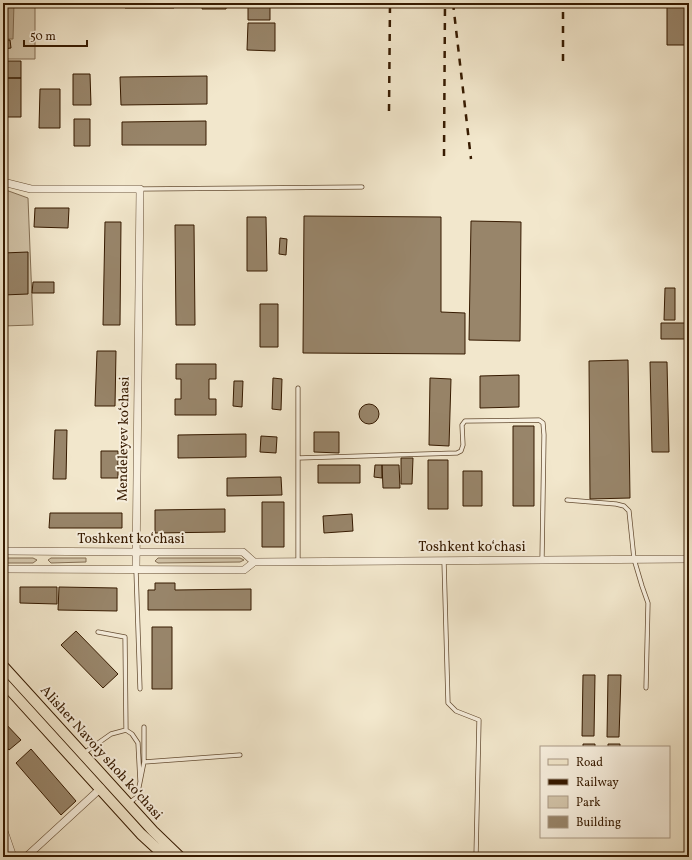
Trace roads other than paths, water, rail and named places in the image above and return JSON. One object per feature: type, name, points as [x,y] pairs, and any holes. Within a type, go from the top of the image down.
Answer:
[{"type":"main road","name":"Alisher Navoiy shoh koʻchasi","points":[[3,666],[153,831],[180,857]]},
{"type":"main road","name":"Alisher Navoiy shoh koʻchasi","points":[[3,682],[142,834],[166,857]]},
{"type":"street","points":[[3,182],[31,190],[140,189]]},
{"type":"street","name":"Mendeleyev ko‘chasi","points":[[136,570],[140,189]]},
{"type":"street","name":"Toshkent ko‘chasi","points":[[3,552],[244,552],[254,562]]},
{"type":"street","name":"Toshkent ko‘chasi","points":[[3,569],[244,570],[254,562],[689,559]]},
{"type":"street","points":[[28,856],[101,788]]},
{"type":"street","points":[[3,828],[13,857]]},
{"type":"lane","points":[[140,189],[362,187]]},
{"type":"lane","points":[[298,388],[298,562]]},
{"type":"lane","points":[[298,458],[457,453],[461,450],[463,445],[462,425],[465,421],[539,420],[542,423],[544,435],[542,560]]},
{"type":"lane","points":[[567,500],[616,504],[624,506],[629,511],[634,559],[648,603],[646,688]]},
{"type":"lane","points":[[444,560],[448,703],[456,711],[478,720],[476,857]]},
{"type":"lane","name":"Mendeleyev ko‘chasi","points":[[136,570],[140,689]]},
{"type":"lane","points":[[98,632],[125,637],[126,730]]},
{"type":"lane","points":[[128,803],[137,797],[144,762],[144,727]]},
{"type":"lane","points":[[83,754],[111,734],[126,730],[132,734],[138,743],[140,781]]},
{"type":"lane","points":[[144,762],[240,755]]},
{"type":"railway","points":[[389,111],[390,3]]},
{"type":"railway","points":[[444,156],[445,3]]},
{"type":"railway","points":[[453,3],[471,159]]},
{"type":"railway","points":[[563,3],[563,61]]}]
